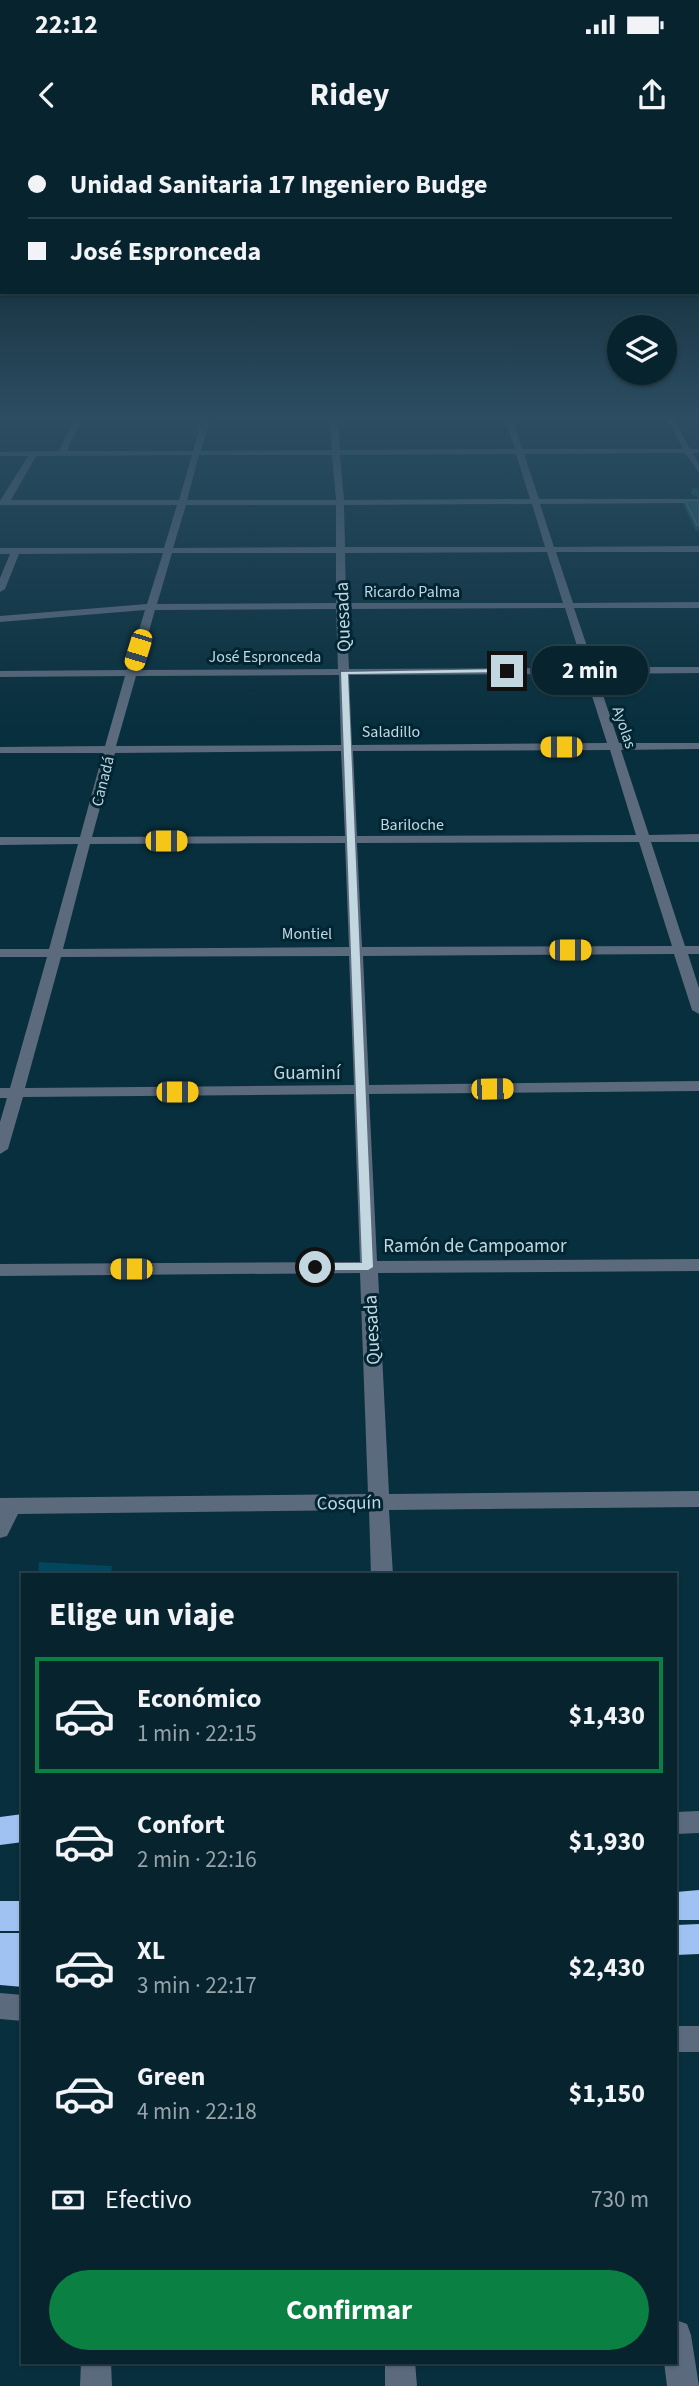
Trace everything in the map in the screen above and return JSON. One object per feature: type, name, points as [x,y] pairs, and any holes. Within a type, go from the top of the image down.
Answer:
[{"type":"highway","points":[[0,1830],[21,1828]]},
{"type":"highway","points":[[677,1906],[699,1905]]},
{"type":"highway","points":[[0,1916],[21,1916]]},
{"type":"highway","points":[[677,1940],[699,1939]]},
{"type":"highway","points":[[0,1948],[21,1948]]},
{"type":"highway","points":[[0,1969],[21,1971]]},
{"type":"street","name":"Canadá","points":[[0,1149],[8,1093],[87,841],[110,749],[177,519]]},
{"type":"street","name":"Quesada","points":[[340,519],[354,951],[363,1091],[382,1573]]},
{"type":"street","name":"Ayolas","points":[[539,519],[699,1010]]},
{"type":"street","points":[[0,551],[699,549]]},
{"type":"street","points":[[0,589],[16,551]]},
{"type":"street","name":"Ricardo Palma","points":[[0,619],[151,607],[699,605]]},
{"type":"street","name":"José Espronceda","points":[[0,674],[699,670]]},
{"type":"street","name":"Saladillo","points":[[0,750],[699,747]]},
{"type":"street","name":"Bariloche","points":[[0,841],[699,838]]},
{"type":"street","name":"Montiel","points":[[0,953],[699,950]]},
{"type":"street","name":"Guaminí","points":[[8,1093],[699,1086]]},
{"type":"street","name":"Ramón de Campoamor","points":[[0,1270],[699,1265]]},
{"type":"street","name":"Cosquín","points":[[6,1506],[699,1499]]},
{"type":"street","points":[[0,1530],[6,1506]]},
{"type":"street","points":[[677,1822],[699,1822]]},
{"type":"street","points":[[0,2007],[21,2008]]},
{"type":"street","points":[[677,2039],[699,2039]]},
{"type":"street","points":[[677,2344],[682,2386]]},
{"type":"street","points":[[96,2364],[96,2386]]},
{"type":"street","points":[[401,2364],[401,2386]]},
{"type":"shaded area","points":[[39,1562],[112,1566],[111,1573],[38,1573]]},
{"type":"route","points":[[315,1267],[368,1267],[344,672],[507,671]]}]
